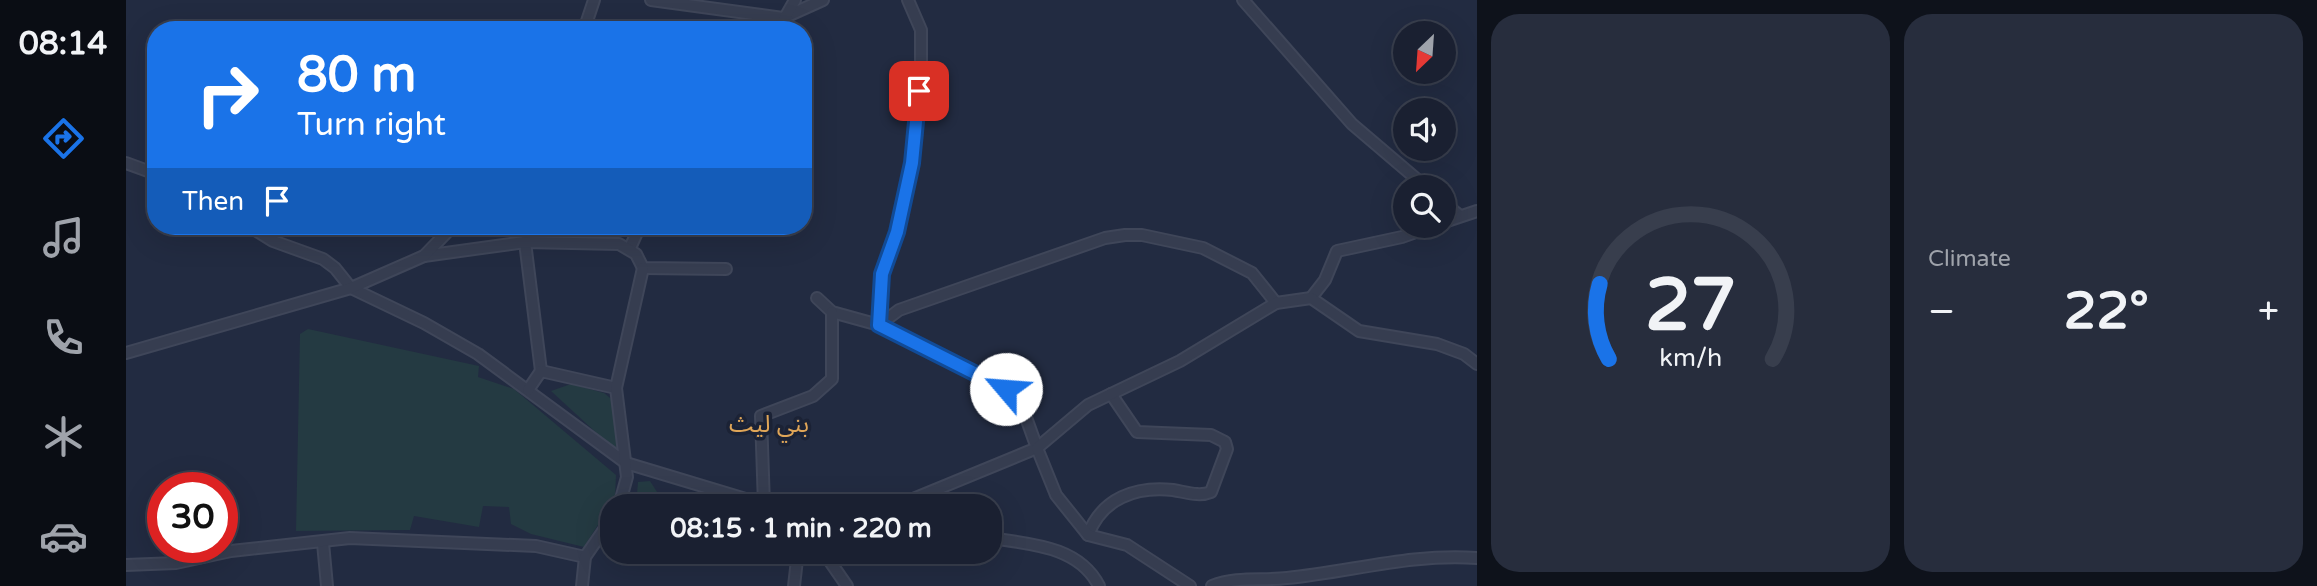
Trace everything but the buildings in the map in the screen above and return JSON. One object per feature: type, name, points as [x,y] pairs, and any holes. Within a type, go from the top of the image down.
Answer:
[{"type":"street","points":[[587,21],[594,0]]},
{"type":"street","points":[[651,0],[783,18],[823,0]]},
{"type":"street","points":[[782,21],[795,0]]},
{"type":"street","points":[[879,325],[882,274],[897,232],[912,163],[920,81],[921,30],[908,0]]},
{"type":"street","points":[[1243,0],[1352,124],[1412,175]]},
{"type":"street","points":[[126,163],[147,171]]},
{"type":"street","points":[[1456,218],[1477,211]]},
{"type":"street","points":[[1456,212],[1460,216]]},
{"type":"street","points":[[263,235],[323,259],[335,268],[351,288],[435,329],[528,390],[626,463],[730,494]]},
{"type":"street","points":[[424,256],[444,235]]},
{"type":"street","points":[[629,248],[636,235]]},
{"type":"street","points":[[879,325],[899,310],[1105,238],[1125,235],[1142,235],[1203,248],[1252,273],[1276,303]]},
{"type":"street","points":[[1311,298],[1325,280],[1337,251],[1397,238]]},
{"type":"street","points":[[126,353],[351,288],[424,256],[525,242],[619,244],[629,248],[643,268],[616,388],[626,463],[627,487],[624,494]]},
{"type":"street","points":[[525,242],[541,371],[528,390]]},
{"type":"street","points":[[643,268],[726,269]]},
{"type":"street","points":[[817,298],[832,312],[879,325],[1006,389],[1024,412],[1056,495],[1088,535],[1127,545],[1190,586]]},
{"type":"street","points":[[925,494],[1037,448],[1077,412],[1180,361],[1276,303],[1311,298],[1359,331],[1437,344],[1464,354],[1477,364]]},
{"type":"street","points":[[766,494],[761,415],[813,396],[832,379],[832,312]]},
{"type":"street","points":[[541,371],[616,388]]},
{"type":"street","points":[[1088,535],[1107,507],[1129,492],[1159,489],[1208,494],[1213,488],[1227,449],[1225,442],[1211,435],[1137,432],[1111,394]]},
{"type":"street","points":[[582,586],[585,557],[600,535]]},
{"type":"street","points":[[126,565],[176,563],[231,551],[350,538],[516,545],[556,549],[585,557]]},
{"type":"street","points":[[1002,539],[1064,553],[1084,566],[1099,586]]},
{"type":"street","points":[[323,543],[327,586]]},
{"type":"street","points":[[1212,586],[1230,580],[1286,579],[1354,566],[1477,558]]},
{"type":"street","points":[[794,586],[797,564]]},
{"type":"street","points":[[829,564],[847,586]]},
{"type":"shaded area","points":[[308,329],[479,366],[478,377],[514,389],[616,475],[615,494],[600,494],[600,522],[584,547],[531,534],[511,524],[509,507],[483,506],[479,527],[414,516],[410,530],[296,531],[300,334]]},
{"type":"shaded area","points":[[571,384],[604,393],[615,402],[626,460],[551,391]]},
{"type":"shaded area","points":[[650,481],[658,494],[637,494],[638,482]]},
{"type":"district","name":"بني ليث","points":[[769,424]]},
{"type":"route","points":[[919,91],[906,195],[897,232],[882,274],[879,325],[1006,389]]}]
